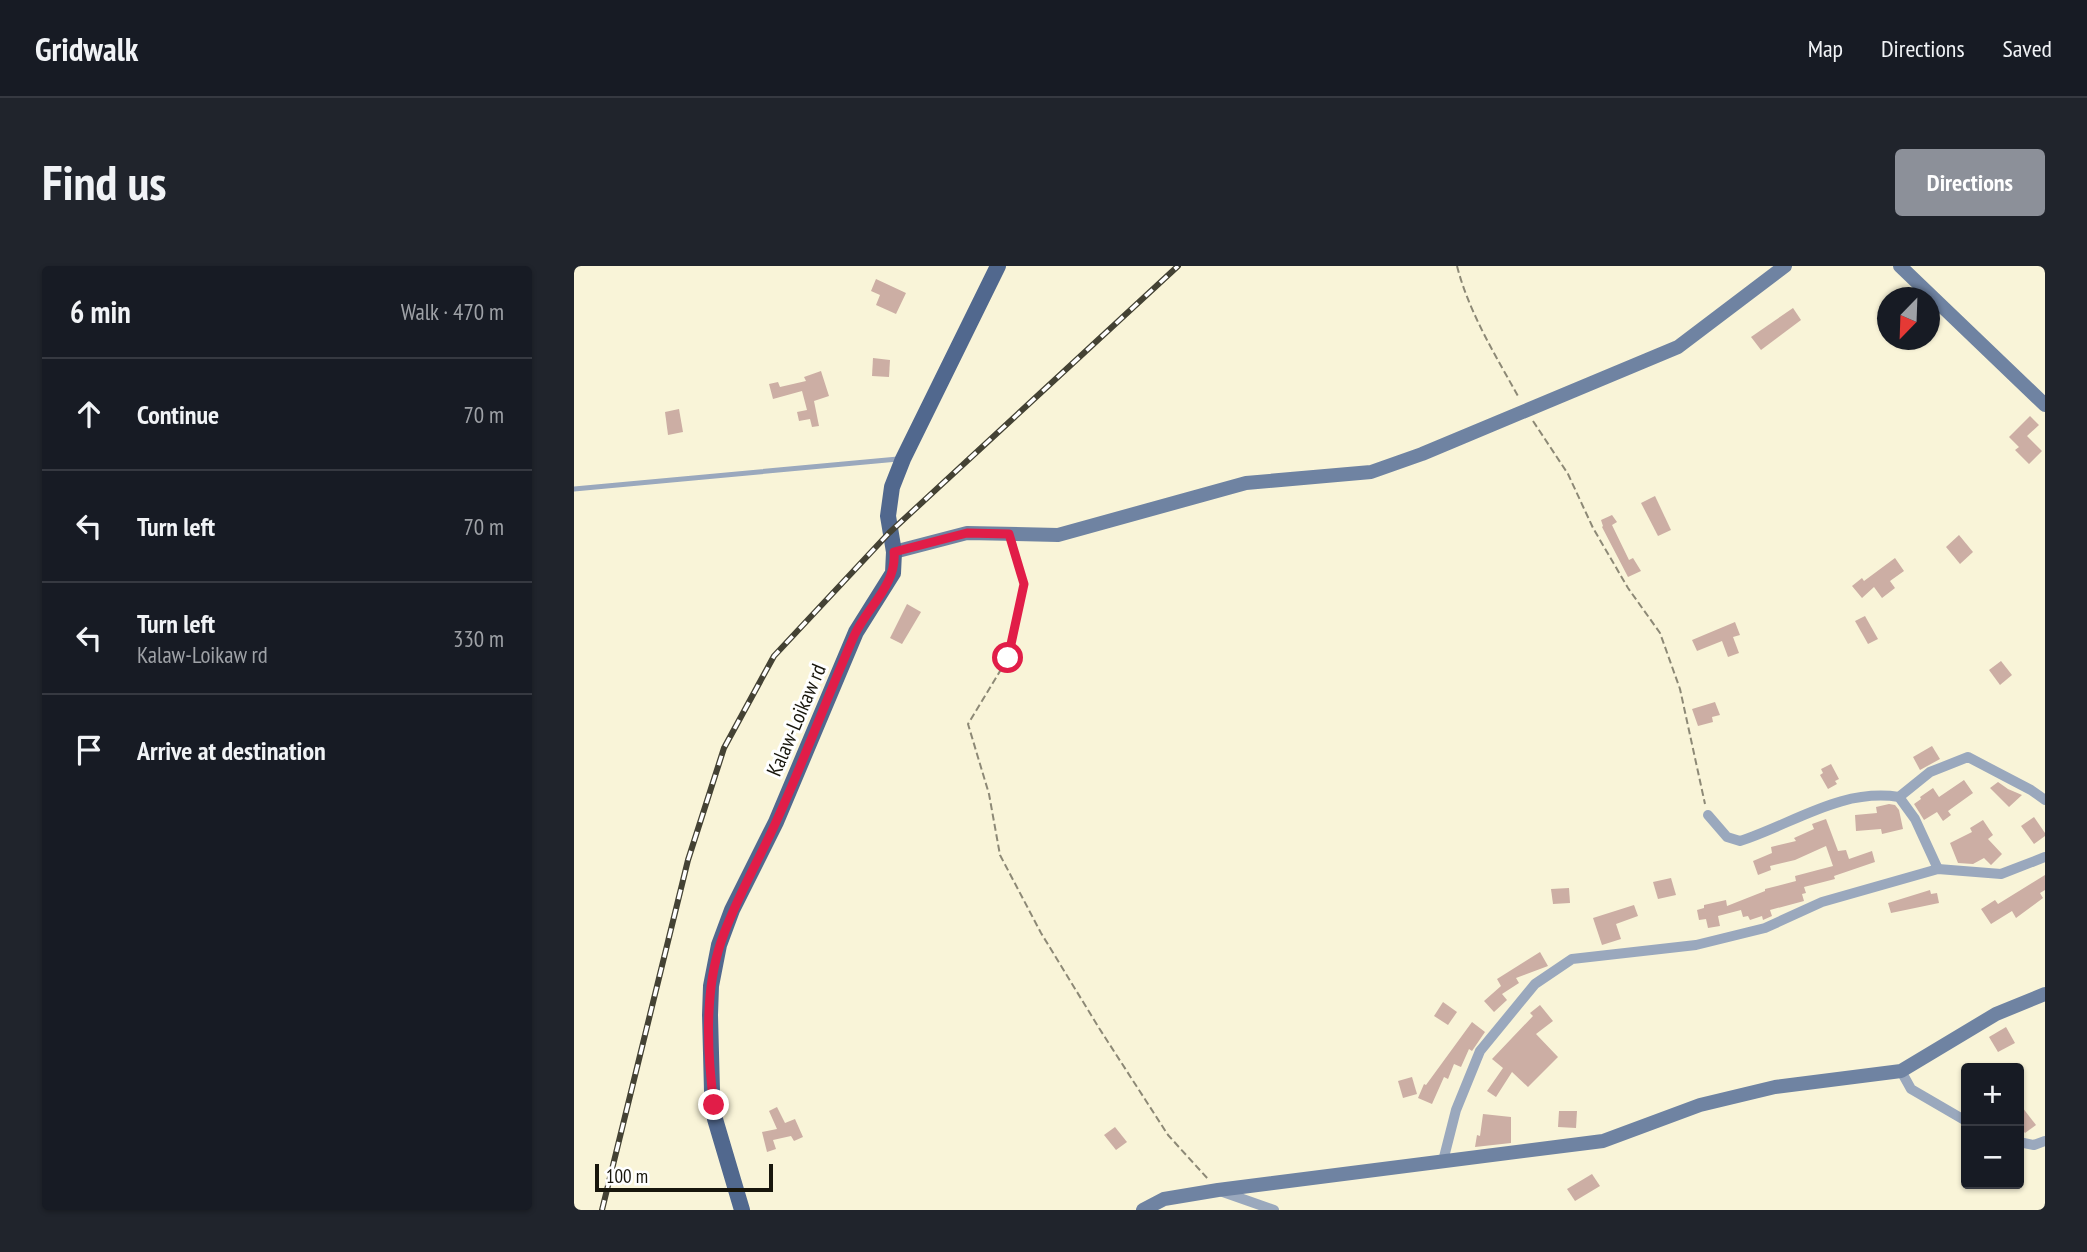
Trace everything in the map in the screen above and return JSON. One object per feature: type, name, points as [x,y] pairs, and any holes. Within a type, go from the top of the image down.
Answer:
[{"type":"main road","name":"Kalaw-Loikaw rd","points":[[742,1210],[715,1119],[712,1091],[711,986],[719,945],[776,822],[856,632],[893,573],[894,552],[888,516],[892,487],[903,459],[998,266]]},
{"type":"street","points":[[894,552],[967,533],[1058,535],[1246,483],[1371,472],[1422,454],[1678,347],[1785,266]]},
{"type":"street","points":[[1900,266],[2045,405]]},
{"type":"street","points":[[1899,797],[1930,772],[1968,757],[2021,784],[2045,800]]},
{"type":"street","points":[[1708,815],[1727,837],[1740,841],[1844,799],[1879,794],[1899,797],[1915,820],[1938,869]]},
{"type":"street","points":[[1443,1161],[1456,1110],[1480,1051],[1535,984],[1572,959],[1696,945],[1765,928],[1822,902],[1938,869],[2001,874],[2045,857]]},
{"type":"street","points":[[1143,1210],[1218,1190],[1603,1141],[1700,1105],[1775,1087],[1901,1071],[1996,1014],[2045,994]]},
{"type":"street","points":[[1901,1071],[1911,1089],[1961,1118]]},
{"type":"street","points":[[2024,1143],[2034,1145],[2045,1141]]},
{"type":"street","points":[[1218,1190],[1274,1210]]},
{"type":"lane","points":[[574,489],[903,459]]},
{"type":"path","points":[[1457,266],[1462,286],[1481,327],[1525,409],[1568,474],[1593,528],[1628,588],[1660,633],[1680,689],[1708,815]]},
{"type":"path","points":[[1009,534],[1024,584],[1008,658],[968,724],[989,794],[1000,855],[1041,933],[1161,1125],[1218,1190]]},
{"type":"building","points":[[876,279],[906,293],[896,314],[876,305],[880,295],[871,291]]},
{"type":"building","points":[[1793,308],[1801,320],[1761,350],[1751,337]]},
{"type":"building","points":[[873,358],[890,360],[889,377],[872,376]]},
{"type":"building","points":[[821,371],[829,396],[814,401],[819,426],[812,427],[810,419],[799,421],[797,412],[807,410],[802,391],[773,399],[769,384],[778,382],[780,387],[806,381],[804,377]]},
{"type":"building","points":[[679,409],[683,432],[668,435],[665,412]]},
{"type":"building","points":[[2030,416],[2039,425],[2027,436],[2042,451],[2029,464],[2015,450],[2019,447],[2009,437]]},
{"type":"building","points":[[1655,496],[1671,530],[1658,536],[1641,503]]},
{"type":"building","points":[[1612,515],[1617,522],[1612,525],[1629,560],[1633,558],[1641,571],[1628,577],[1602,527],[1601,520]]},
{"type":"building","points":[[1959,535],[1973,552],[1960,564],[1946,547]]},
{"type":"building","points":[[1895,558],[1904,571],[1890,581],[1895,588],[1882,598],[1874,587],[1862,598],[1852,586],[1862,578],[1864,581]]},
{"type":"building","points":[[907,604],[921,612],[902,644],[890,638]]},
{"type":"building","points":[[1865,616],[1878,639],[1868,644],[1855,621]]},
{"type":"building","points":[[1735,622],[1740,635],[1733,637],[1739,653],[1728,657],[1722,641],[1697,651],[1692,640]]},
{"type":"building","points":[[2001,661],[2012,675],[2000,685],[1989,670]]},
{"type":"building","points":[[1715,702],[1720,715],[1712,717],[1713,722],[1698,726],[1692,709]]},
{"type":"building","points":[[1932,746],[1940,759],[1920,770],[1913,757]]},
{"type":"building","points":[[1831,764],[1839,779],[1835,781],[1837,784],[1828,789],[1820,775],[1823,773],[1821,769]]},
{"type":"building","points":[[1964,780],[1973,793],[1948,811],[1951,815],[1943,821],[1937,812],[1924,820],[1914,804],[1920,797],[1933,788],[1939,797]]},
{"type":"building","points":[[1998,782],[2022,795],[2009,807],[1990,788]]},
{"type":"building","points":[[1895,805],[1899,810],[1903,829],[1882,834],[1881,829],[1856,831],[1855,815],[1877,813],[1876,807]]},
{"type":"building","points":[[2034,817],[2045,836],[2034,844],[2021,826]]},
{"type":"building","points":[[1826,819],[1838,851],[1846,850],[1849,859],[1872,851],[1875,862],[1834,876],[1835,879],[1804,887],[1804,901],[1770,910],[1772,916],[1763,920],[1762,916],[1750,920],[1748,916],[1743,917],[1741,910],[1718,916],[1720,926],[1708,928],[1706,919],[1699,920],[1697,910],[1704,908],[1704,905],[1726,900],[1727,906],[1765,889],[1796,881],[1795,876],[1833,866],[1826,846],[1795,860],[1770,866],[1771,870],[1758,875],[1753,861],[1772,853],[1771,847],[1796,841],[1794,838],[1814,829],[1812,824]]},
{"type":"building","points":[[1983,820],[1993,835],[1988,839],[2002,854],[1991,865],[1984,858],[1973,864],[1958,863],[1950,843],[1972,832],[1970,828]]},
{"type":"building","points":[[2045,875],[2045,890],[2040,893],[2043,898],[2016,918],[2012,911],[1991,924],[1981,909],[1995,900],[1998,904]]},
{"type":"building","points":[[1671,878],[1676,895],[1658,899],[1653,882]]},
{"type":"building","points":[[1569,888],[1570,903],[1553,904],[1551,889]]},
{"type":"building","points":[[1930,890],[1931,894],[1937,893],[1939,903],[1891,913],[1888,903]]},
{"type":"building","points":[[1634,905],[1638,916],[1616,924],[1621,939],[1602,945],[1593,918]]},
{"type":"building","points":[[1540,952],[1548,966],[1516,978],[1519,983],[1502,994],[1507,1000],[1494,1012],[1484,1001],[1501,986],[1497,979]]},
{"type":"building","points":[[1443,1002],[1457,1012],[1448,1025],[1434,1016]]},
{"type":"building","points":[[1540,1005],[1553,1021],[1536,1034],[1558,1057],[1528,1087],[1512,1072],[1496,1097],[1487,1091],[1503,1068],[1492,1059],[1533,1016],[1530,1013]]},
{"type":"building","points":[[1472,1022],[1485,1032],[1472,1051],[1469,1049],[1461,1067],[1454,1064],[1448,1079],[1444,1077],[1432,1104],[1418,1098],[1424,1084],[1426,1085]]},
{"type":"building","points":[[2006,1027],[2015,1043],[1998,1052],[1989,1037]]},
{"type":"building","points":[[1412,1077],[1417,1094],[1403,1098],[1398,1081]]},
{"type":"building","points":[[777,1107],[785,1123],[795,1119],[803,1137],[794,1141],[791,1136],[773,1140],[776,1149],[767,1152],[762,1132],[777,1129],[769,1111]]},
{"type":"building","points":[[2024,1109],[2036,1125],[2024,1132]]},
{"type":"building","points":[[1559,1111],[1577,1111],[1576,1128],[1558,1127]]},
{"type":"building","points":[[1483,1114],[1511,1117],[1511,1143],[1475,1147],[1477,1135],[1480,1136]]},
{"type":"building","points":[[1115,1127],[1127,1142],[1116,1150],[1104,1135]]},
{"type":"building","points":[[1592,1174],[1600,1186],[1575,1201],[1567,1189]]},
{"type":"railway","points":[[602,1210],[688,860],[724,748],[774,656],[889,533],[1178,266]]},
{"type":"route","points":[[714,1105],[710,1015],[711,986],[719,945],[776,822],[856,632],[893,573],[894,552],[967,533],[1009,534],[1024,584],[1008,658]]}]
